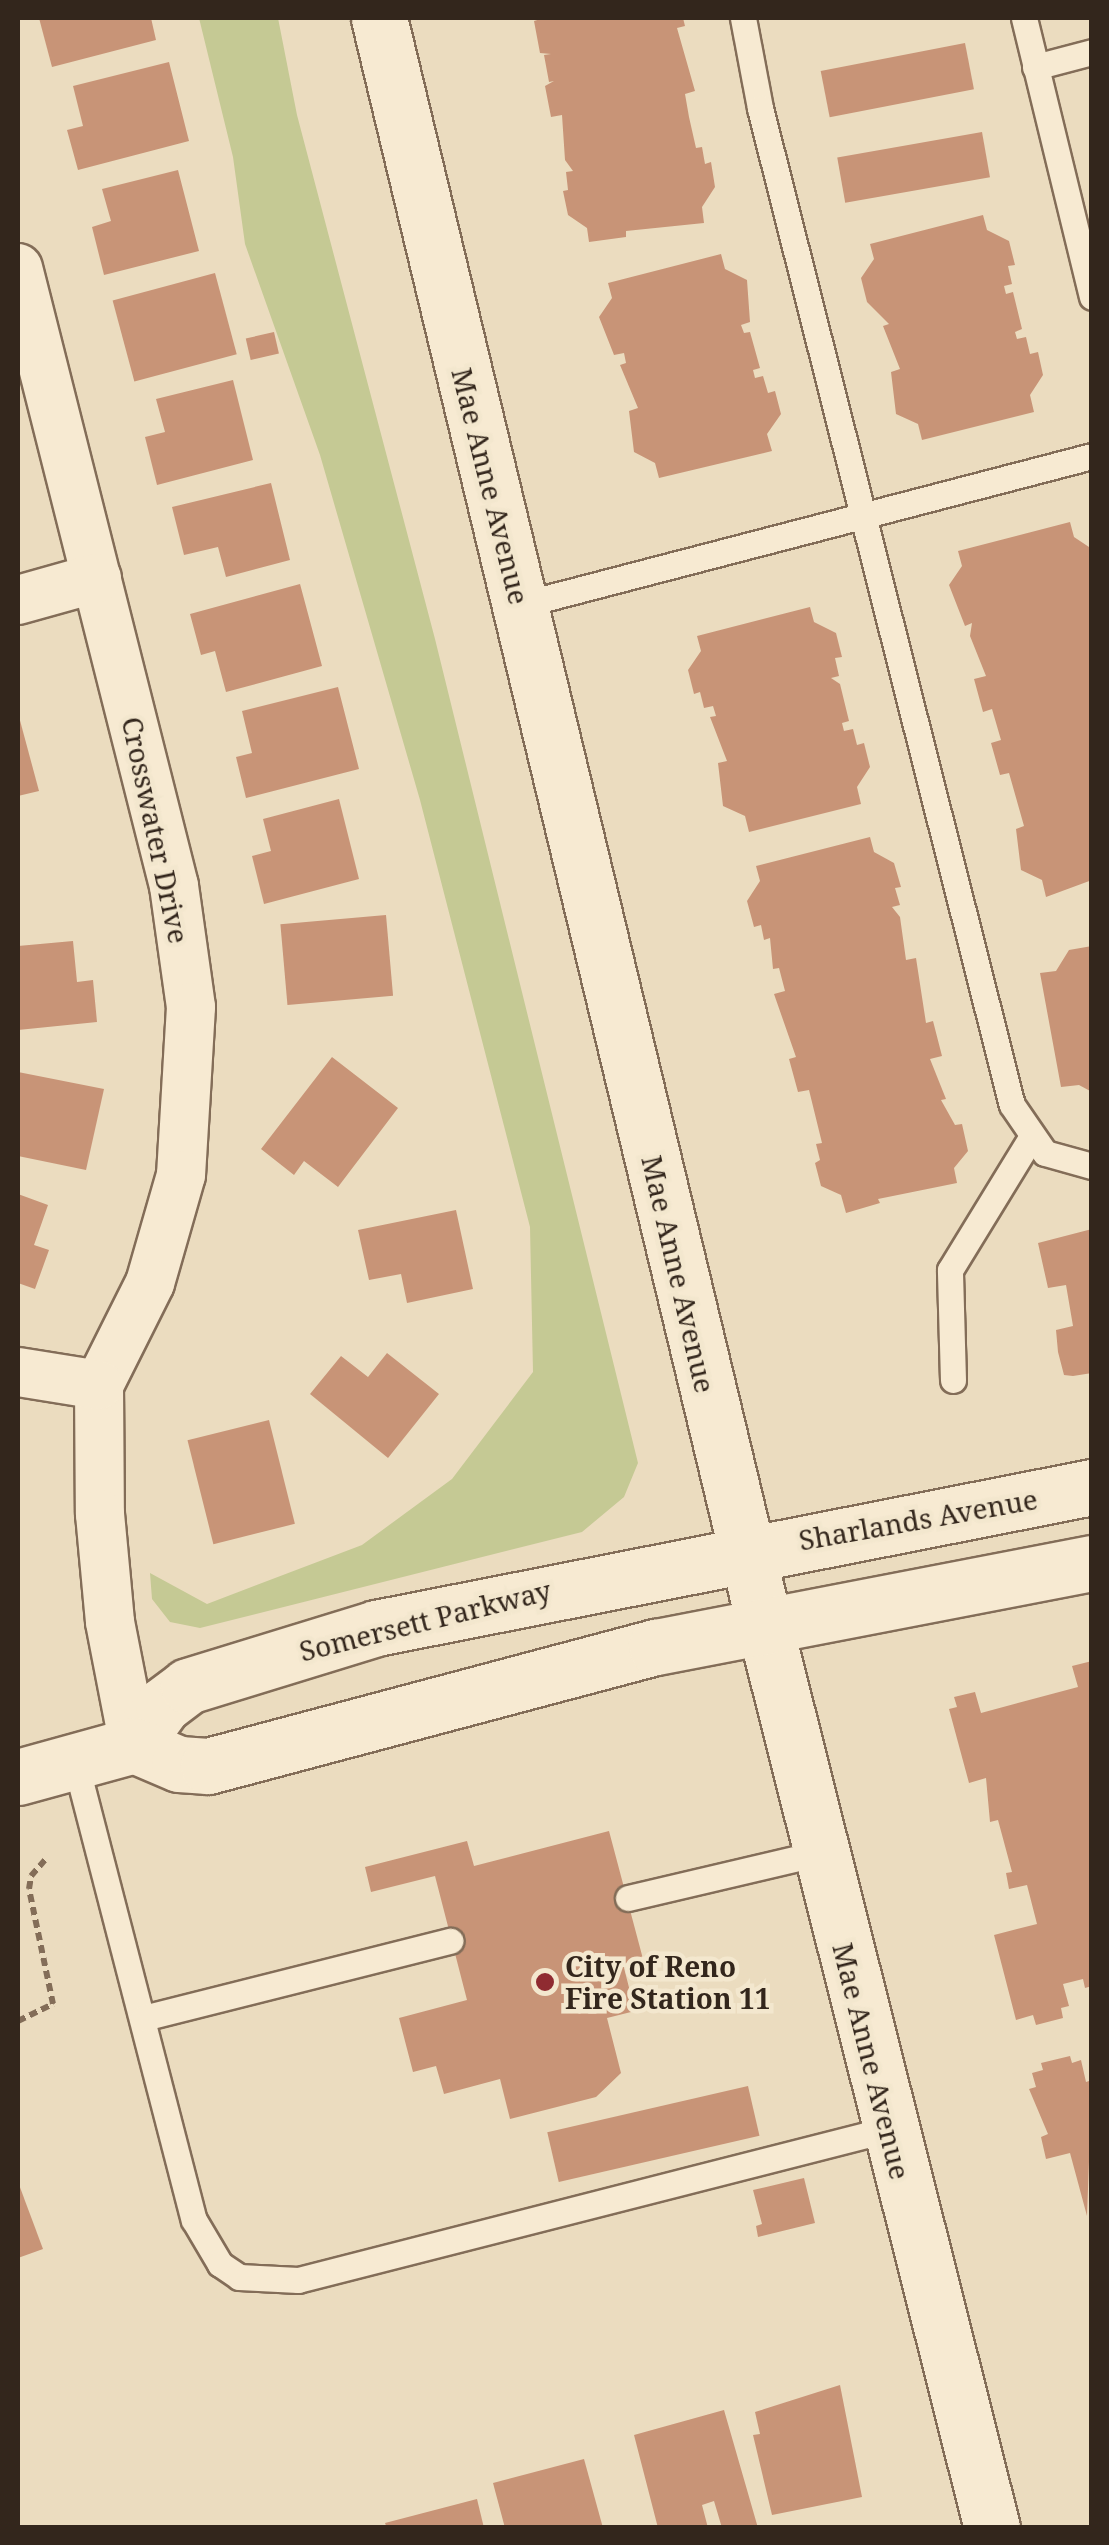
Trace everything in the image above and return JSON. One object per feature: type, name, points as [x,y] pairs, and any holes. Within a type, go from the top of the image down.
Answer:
[{"type":"main road","name":"Mae Anne Avenue","points":[[379,18],[745,1550],[888,2129],[992,2528]]},
{"type":"main road","name":"Sharlands Avenue","points":[[745,1550],[1092,1487]]},
{"type":"main road","name":"Somersett Parkway","points":[[134,1745],[163,1704],[216,1675],[452,1609],[745,1550]]},
{"type":"main road","points":[[18,1777],[134,1745],[179,1764],[208,1766],[656,1647],[1092,1563]]},
{"type":"street","name":"Crosswater Drive","points":[[18,268],[174,886],[191,1007],[181,1176],[150,1283],[99,1385],[100,1514],[110,1622],[134,1745]]},
{"type":"street","points":[[18,600],[98,578]]},
{"type":"street","points":[[18,1372],[99,1385]]},
{"type":"lane","points":[[744,18],[760,108],[1012,1105],[1031,1138],[1045,1153],[1092,1166]]},
{"type":"lane","points":[[1024,18],[1092,297]]},
{"type":"lane","points":[[1035,67],[1092,52]]},
{"type":"lane","points":[[520,605],[1092,456]]},
{"type":"lane","points":[[953,1380],[950,1270],[1031,1138]]},
{"type":"lane","points":[[75,1761],[204,2243],[238,2277],[270,2282],[888,2129]]},
{"type":"lane","points":[[628,1898],[820,1853]]},
{"type":"lane","points":[[143,2018],[450,1941]]},
{"type":"path","points":[[18,2021],[54,2004],[30,1889],[31,1876],[46,1859]]},
{"type":"green space","points":[[199,18],[278,18],[297,115],[435,639],[638,1463],[624,1497],[582,1532],[200,1628],[170,1622],[152,1599],[150,1573],[207,1604],[362,1545],[452,1479],[533,1372],[530,1227],[420,800],[320,455],[245,244],[233,157]]},
{"type":"building","points":[[39,18],[151,18],[156,40],[52,67]]},
{"type":"building","points":[[683,18],[685,26],[677,28],[695,91],[685,94],[689,117],[696,148],[702,147],[705,164],[711,162],[715,187],[702,207],[704,223],[626,231],[626,237],[589,242],[587,228],[568,215],[563,191],[568,190],[566,172],[573,171],[565,160],[562,115],[551,117],[545,86],[554,81],[549,82],[544,55],[551,54],[540,53],[534,21]]},
{"type":"building","points":[[965,43],[974,89],[830,117],[821,71]]},
{"type":"building","points":[[169,62],[189,141],[78,170],[67,130],[83,126],[73,86]]},
{"type":"building","points":[[982,132],[990,177],[845,203],[837,158]]},
{"type":"building","points":[[178,170],[199,251],[104,275],[92,227],[111,221],[102,189]]},
{"type":"building","points":[[983,215],[987,230],[1009,241],[1015,265],[1008,266],[1012,284],[1004,286],[1006,294],[1013,292],[1022,329],[1015,332],[1017,339],[1026,337],[1030,354],[1038,352],[1043,375],[1030,395],[1034,412],[922,440],[918,424],[896,414],[891,372],[900,369],[883,326],[889,324],[867,302],[861,278],[874,259],[870,244]]},
{"type":"building","points":[[721,254],[725,269],[747,280],[750,322],[741,325],[744,333],[750,332],[760,368],[753,370],[755,378],[763,376],[768,393],[775,391],[781,414],[767,434],[772,451],[659,478],[655,463],[634,452],[629,411],[638,408],[620,365],[626,363],[624,353],[614,355],[599,317],[612,298],[608,283]]},
{"type":"building","points":[[215,273],[237,354],[134,382],[113,300]]},
{"type":"building","points":[[274,332],[279,353],[251,360],[246,339]]},
{"type":"building","points":[[233,380],[253,460],[157,485],[145,437],[165,432],[156,399]]},
{"type":"building","points":[[271,483],[290,560],[226,577],[218,547],[184,555],[172,507]]},
{"type":"building","points":[[1070,522],[1074,537],[1092,549],[1092,880],[1046,897],[1042,880],[1021,870],[1016,829],[1024,826],[1009,773],[1000,775],[991,743],[1001,740],[992,709],[983,712],[974,679],[986,676],[970,636],[972,623],[965,626],[949,585],[962,566],[958,551]]},
{"type":"building","points":[[300,584],[322,666],[226,692],[215,651],[201,655],[190,614]]},
{"type":"building","points":[[810,607],[814,622],[836,633],[842,657],[835,658],[839,676],[831,678],[840,684],[849,721],[842,723],[844,731],[853,729],[857,745],[864,743],[870,767],[857,787],[861,804],[749,832],[745,816],[723,806],[718,763],[727,761],[710,717],[716,716],[713,706],[704,708],[700,692],[694,694],[688,670],[701,651],[697,636]]},
{"type":"building","points":[[338,687],[359,769],[246,798],[236,757],[252,753],[242,711]]},
{"type":"building","points":[[18,713],[39,791],[18,796]]},
{"type":"building","points":[[339,799],[359,879],[264,904],[252,856],[271,851],[263,819]]},
{"type":"building","points":[[870,837],[874,852],[894,863],[901,887],[895,888],[900,905],[892,907],[900,917],[906,960],[916,958],[926,1023],[933,1021],[942,1056],[930,1059],[946,1099],[941,1100],[955,1125],[962,1124],[968,1151],[954,1168],[957,1183],[878,1199],[880,1203],[846,1213],[841,1195],[821,1186],[815,1163],[820,1160],[816,1144],[822,1143],[809,1090],[798,1092],[789,1059],[796,1057],[774,994],[785,991],[779,968],[773,969],[770,938],[764,940],[761,925],[754,927],[747,901],[760,881],[756,866]]},
{"type":"building","points":[[386,915],[393,996],[287,1005],[280,924]]},
{"type":"building","points":[[73,941],[77,982],[93,980],[97,1022],[18,1030],[18,946]]},
{"type":"building","points":[[1092,946],[1092,1092],[1079,1085],[1061,1087],[1040,973],[1056,971],[1069,950]]},
{"type":"building","points":[[332,1057],[398,1108],[338,1187],[304,1161],[294,1175],[261,1149]]},
{"type":"building","points":[[18,1072],[104,1089],[86,1170],[18,1156]]},
{"type":"building","points":[[18,1194],[48,1205],[34,1245],[49,1250],[35,1289],[18,1283]]},
{"type":"building","points":[[456,1210],[473,1289],[407,1303],[401,1274],[369,1280],[358,1230]]},
{"type":"building","points":[[1092,1229],[1092,1373],[1064,1375],[1056,1330],[1073,1326],[1066,1285],[1048,1288],[1038,1243]]},
{"type":"building","points":[[387,1353],[439,1394],[388,1458],[310,1394],[341,1356],[368,1377]]},
{"type":"building","points":[[269,1420],[295,1524],[213,1544],[187,1440]]},
{"type":"building","points":[[1092,1661],[1092,1986],[1085,1988],[1083,1979],[1063,1984],[1069,2006],[1061,2008],[1063,2018],[1036,2025],[1033,2015],[1016,2020],[994,1935],[1037,1924],[1027,1885],[1009,1889],[1006,1873],[1012,1872],[998,1820],[990,1822],[986,1778],[969,1783],[949,1709],[957,1707],[954,1697],[975,1692],[981,1713],[1078,1687],[1072,1666]]},
{"type":"building","name":"City of Reno Fire Station 11","points":[[609,1831],[643,1959],[623,1964],[635,2011],[607,2018],[621,2073],[596,2097],[510,2119],[500,2079],[444,2094],[436,2066],[413,2072],[399,2018],[467,2000],[435,1876],[371,1892],[365,1867],[467,1841],[474,1866]]},
{"type":"building","points":[[1070,2056],[1072,2063],[1081,2060],[1086,2082],[1092,2080],[1087,2216],[1070,2153],[1046,2159],[1041,2137],[1048,2134],[1029,2089],[1036,2087],[1032,2073],[1043,2070],[1041,2063]]},
{"type":"building","points":[[748,2086],[759,2136],[559,2182],[547,2132]]},
{"type":"building","points":[[804,2178],[815,2223],[758,2237],[756,2226],[762,2224],[753,2190]]},
{"type":"building","points":[[18,2182],[43,2249],[18,2258]]},
{"type":"building","points":[[840,2385],[862,2497],[772,2515],[753,2435],[760,2434],[755,2412]]},
{"type":"building","points":[[724,2410],[758,2528],[722,2528],[714,2501],[702,2505],[708,2528],[658,2528],[634,2435]]},
{"type":"building","points":[[584,2459],[603,2528],[505,2528],[493,2483]]},
{"type":"building","points":[[477,2499],[484,2528],[387,2528],[385,2523]]},
{"type":"place","name":"City of Reno Fire Station 11","points":[[545,1982]]}]
